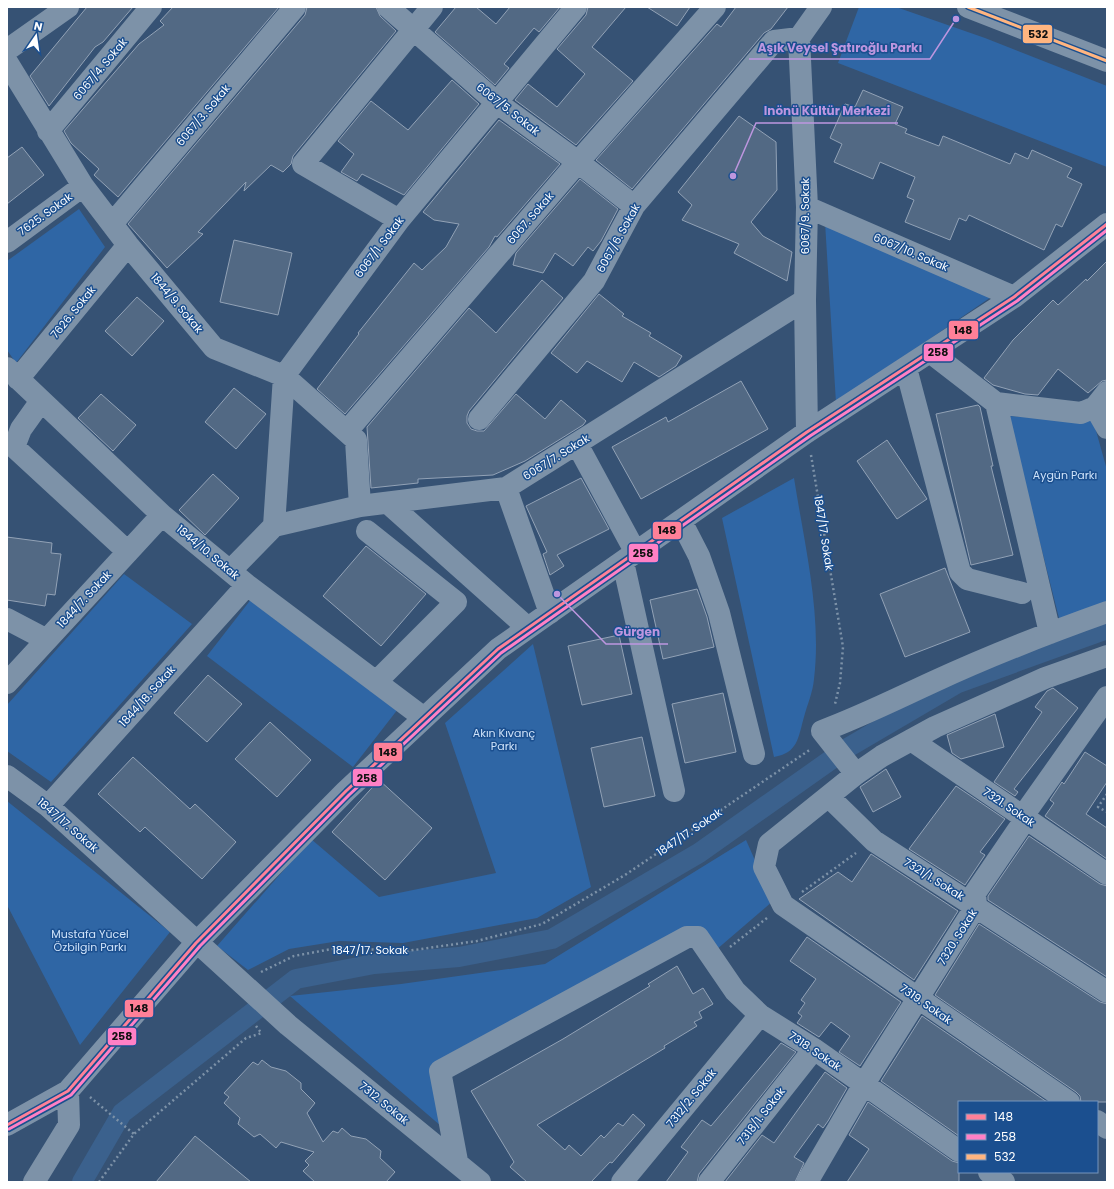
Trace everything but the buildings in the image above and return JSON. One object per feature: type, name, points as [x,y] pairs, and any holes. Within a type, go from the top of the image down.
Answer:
[{"type":"street","points":[[7,50],[68,7]]},
{"type":"street","name":"6067/4. Sokak","points":[[48,131],[151,7]]},
{"type":"street","name":"6067/3. Sokak","points":[[112,224],[295,7]]},
{"type":"street","name":"6067/5. Sokak","points":[[388,7],[496,102],[578,162],[634,206]]},
{"type":"street","points":[[399,220],[303,164],[432,7]]},
{"type":"street","name":"6067/1. Sokak","points":[[284,376],[399,220],[576,7]]},
{"type":"street","name":"6067. Sokak","points":[[347,431],[578,162],[715,7]]},
{"type":"street","points":[[799,38],[821,7]]},
{"type":"street","points":[[968,7],[1008,14],[1107,61]]},
{"type":"street","name":"6067/6. Sokak","points":[[479,419],[594,281],[634,206],[774,41],[799,38]]},
{"type":"street","name":"6067/9. Sokak","points":[[799,38],[807,207],[804,300],[807,432]]},
{"type":"street","name":"1844/9. Sokak","points":[[7,62],[83,186],[128,245],[214,348],[284,376],[356,440],[360,506]]},
{"type":"street","name":"7625. Sokak","points":[[7,242],[83,186]]},
{"type":"street","name":"6067/10. Sokak","points":[[807,207],[1014,297]]},
{"type":"street","points":[[7,1125],[68,1091],[196,943],[346,791],[498,649],[807,432],[1014,297],[1107,224]]},
{"type":"street","name":"7626. Sokak","points":[[13,373],[128,245]]},
{"type":"street","name":"6067/7. Sokak","points":[[274,526],[360,506],[506,488],[804,300]]},
{"type":"street","points":[[930,352],[996,404],[1081,413],[1102,398],[1107,428]]},
{"type":"street","points":[[906,368],[960,572],[967,579],[1022,593]]},
{"type":"street","name":"1844/10. Sokak","points":[[13,373],[162,515],[231,570],[247,585],[424,718]]},
{"type":"street","points":[[231,570],[274,526],[284,376]]},
{"type":"street","points":[[41,401],[21,429],[14,447],[128,552]]},
{"type":"street","points":[[996,404],[1050,633]]},
{"type":"street","points":[[577,444],[629,557],[674,791]]},
{"type":"street","points":[[506,488],[550,613]]},
{"type":"street","points":[[388,503],[528,628]]},
{"type":"street","name":"1844/7. Sokak","points":[[7,683],[162,515]]},
{"type":"street","points":[[681,521],[699,556],[720,613],[754,754]]},
{"type":"street","points":[[367,531],[456,602],[376,682]]},
{"type":"street","name":"1844/18. Sokak","points":[[48,806],[247,585]]},
{"type":"street","points":[[854,772],[828,739],[852,720],[934,681],[1050,633],[1107,612]]},
{"type":"street","points":[[7,619],[47,640]]},
{"type":"street","points":[[829,797],[854,772],[936,727],[1045,678],[1107,656]]},
{"type":"street","name":"7320. Sokak","points":[[811,1181],[864,1084],[976,906],[975,893],[1020,827],[1023,816],[1107,697]]},
{"type":"street","name":"7321. Sokak","points":[[911,740],[1107,874]]},
{"type":"street","name":"1847/17. Sokak","points":[[7,776],[48,806],[233,976]]},
{"type":"street","name":"7319. Sokak","points":[[829,797],[769,844],[764,867],[783,905],[1068,1101]]},
{"type":"street","name":"7321/1. Sokak","points":[[829,797],[874,840],[1107,992]]},
{"type":"street","name":"7318. Sokak","points":[[457,1161],[440,1071],[687,937],[698,937],[735,991],[760,1015],[814,1049],[958,1150]]},
{"type":"street","name":"7312. Sokak","points":[[233,976],[288,1025],[457,1161],[480,1182]]},
{"type":"street","name":"7312/2. Sokak","points":[[622,1182],[760,1015]]},
{"type":"street","name":"7318/1. Sokak","points":[[709,1182],[814,1049]]},
{"type":"street","points":[[34,1182],[68,1125],[68,1091]]},
{"type":"street","points":[[1098,1122],[1107,1128]]},
{"type":"street","points":[[991,1173],[1004,1182]]},
{"type":"path","name":"1847/17. Sokak","points":[[256,975],[294,956],[337,948],[407,951],[477,941],[542,924],[625,875],[812,748],[828,739],[840,683],[843,647],[807,432]]},
{"type":"path","points":[[1107,794],[1098,807],[1107,812]]},
{"type":"path","points":[[99,1182],[134,1134],[246,1038],[288,1025]]},
{"type":"path","points":[[92,1098],[134,1134]]},
{"type":"green space","points":[[859,7],[896,7],[985,38],[1107,86],[1107,167],[838,63]]},
{"type":"green space","points":[[79,209],[105,247],[16,363],[7,350],[7,261]]},
{"type":"green space","points":[[825,222],[997,293],[836,403]]},
{"type":"green space","name":"Aygün Parkı","points":[[1008,416],[1093,420],[1107,470],[1107,604],[1060,622]]},
{"type":"green space","points":[[794,478],[811,578],[816,629],[816,654],[812,689],[796,743],[788,752],[774,757],[722,518]]},
{"type":"green space","points":[[124,574],[192,624],[51,782],[7,751],[7,705]]},
{"type":"green space","points":[[252,598],[398,709],[353,767],[207,656]]},
{"type":"green space","name":"Akın Kıvanç Parkı","points":[[533,644],[591,887],[537,918],[403,943],[339,941],[289,949],[248,970],[217,946],[311,839],[379,897],[496,873],[445,723]]},
{"type":"green space","name":"Mustafa Yücel Özbilgin Parkı","points":[[7,801],[170,932],[80,1045],[7,905]]},
{"type":"green space","points":[[746,840],[773,901],[716,950],[684,931],[431,1065],[441,1126],[290,996],[401,984],[545,964]]},
{"type":"waterway","points":[[82,1182],[122,1113],[296,979],[374,964],[459,957],[552,939],[699,853],[849,747],[958,683],[1107,629]]},
{"type":"transit line","name":"532","points":[[968,7],[1107,61]]},
{"type":"transit line","name":"148","points":[[7,1125],[68,1091],[196,943],[346,791],[498,649],[807,432],[1014,297],[1107,224]]},
{"type":"transit line","name":"258","points":[[9,1129],[71,1095],[200,946],[349,795],[501,653],[810,436],[1017,301],[1107,230]]},
{"type":"place","name":"Aşık Veysel Şatıroğlu Parkı","points":[[956,19]]},
{"type":"place","name":"Inönü Kültür Merkezi","points":[[733,176]]},
{"type":"place","name":"Gürgen","points":[[557,594]]}]
